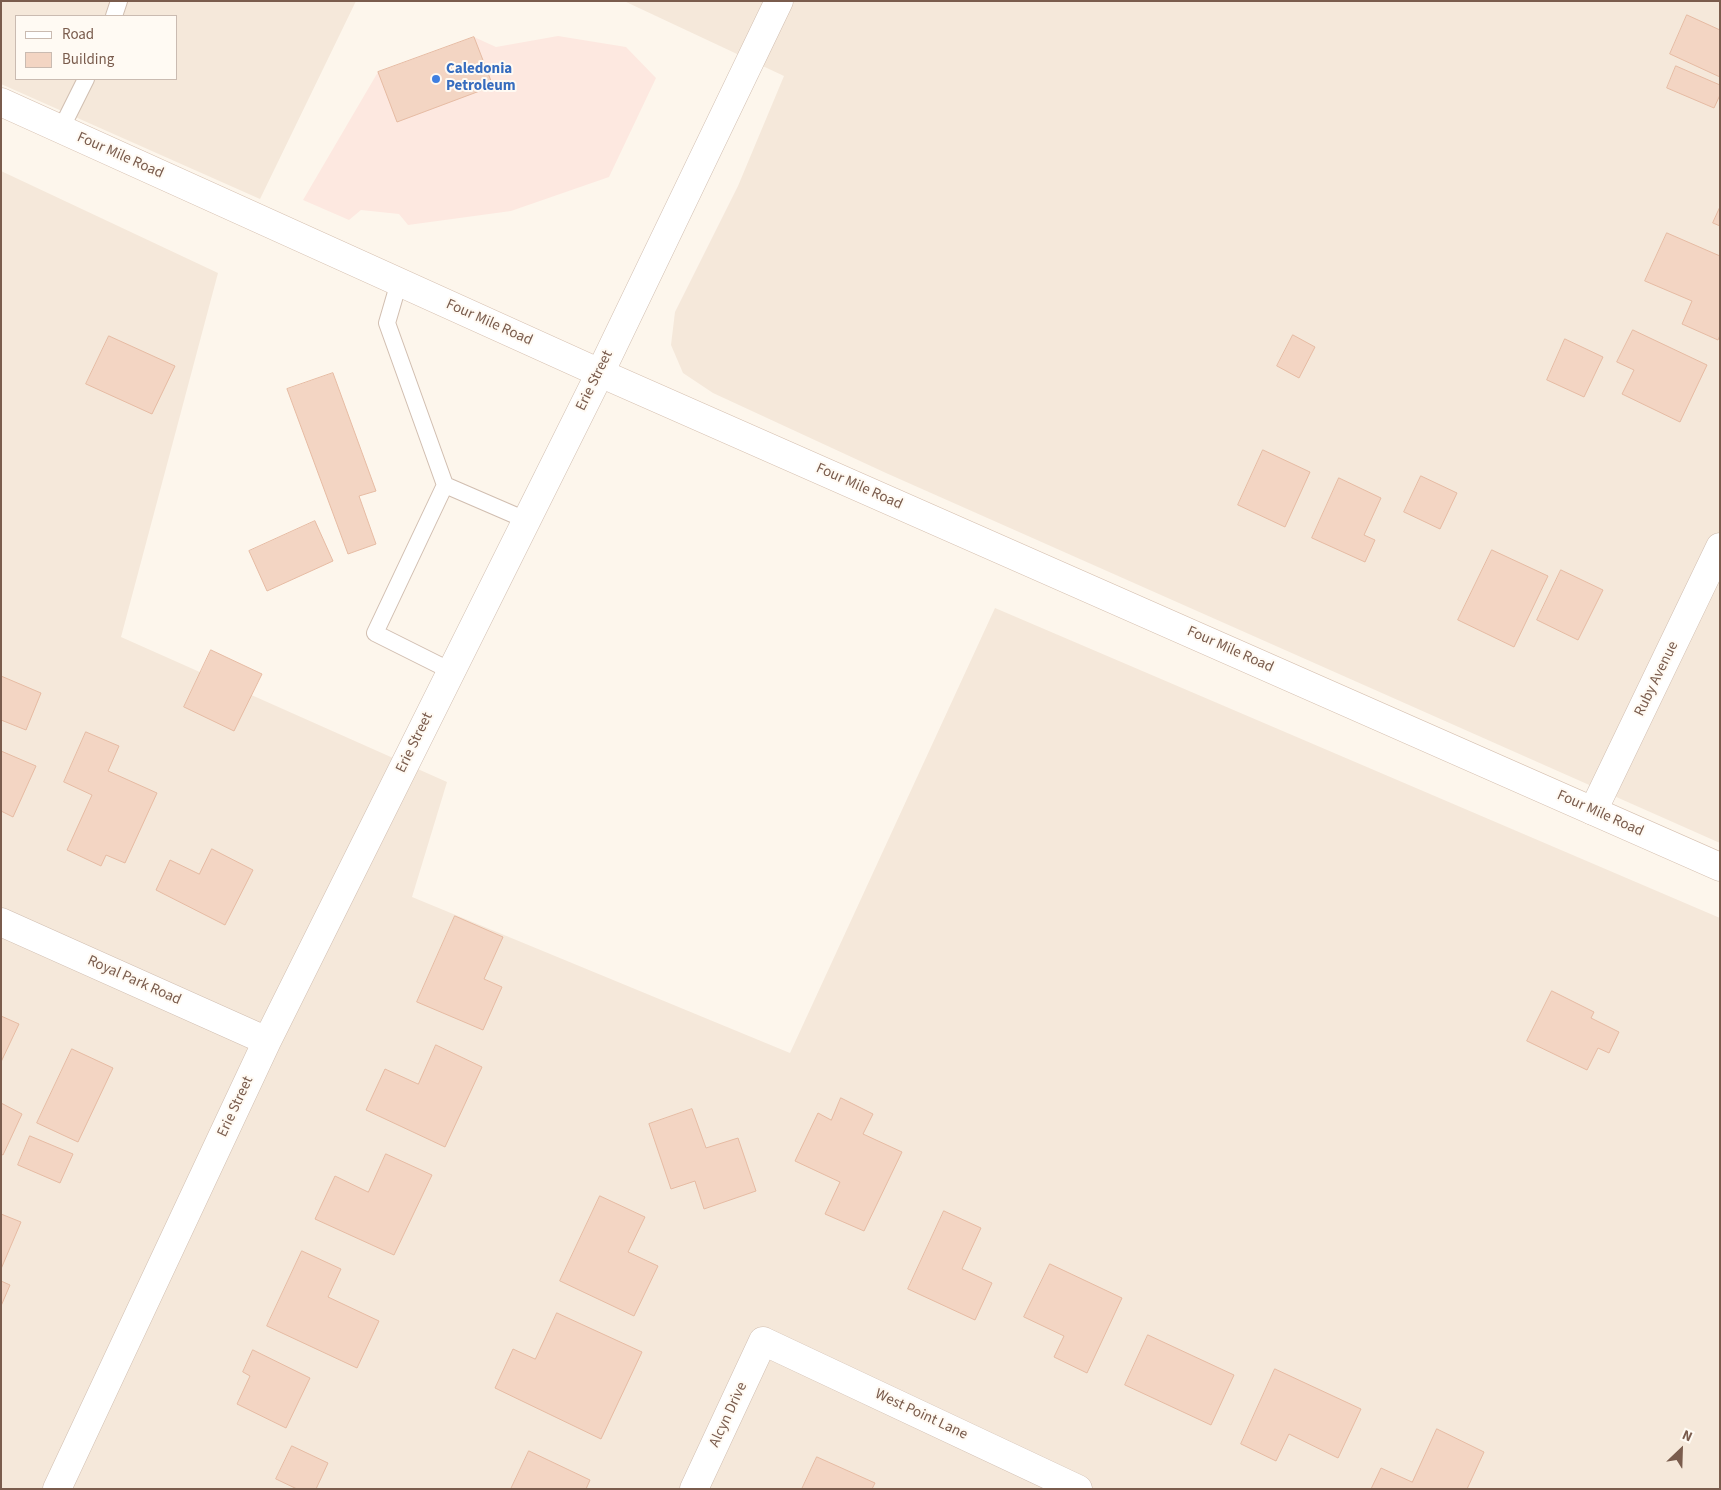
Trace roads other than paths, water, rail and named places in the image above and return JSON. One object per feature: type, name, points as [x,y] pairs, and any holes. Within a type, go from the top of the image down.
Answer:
[{"type":"street","name":"Erie Street","points":[[57,1489],[267,1041],[600,373],[779,1]]},
{"type":"street","name":"Four Mile Road","points":[[1,102],[600,373],[1720,867]]},
{"type":"street","name":"Ruby Avenue","points":[[1594,811],[1720,547]]},
{"type":"street","name":"Royal Park Road","points":[[1,922],[267,1041]]},
{"type":"street","name":"Alcyn Drive","points":[[694,1489],[763,1341]]},
{"type":"street","name":"West Point Lane","points":[[763,1341],[1078,1489]]},
{"type":"lane","points":[[114,15],[119,1]]},
{"type":"lane","points":[[61,129],[86,80]]},
{"type":"lane","points":[[399,282],[387,323],[445,486],[375,633],[451,671]]},
{"type":"lane","points":[[445,486],[526,520]]},
{"type":"place","name":"Caledonia Petroleum","points":[[436,79]]}]
